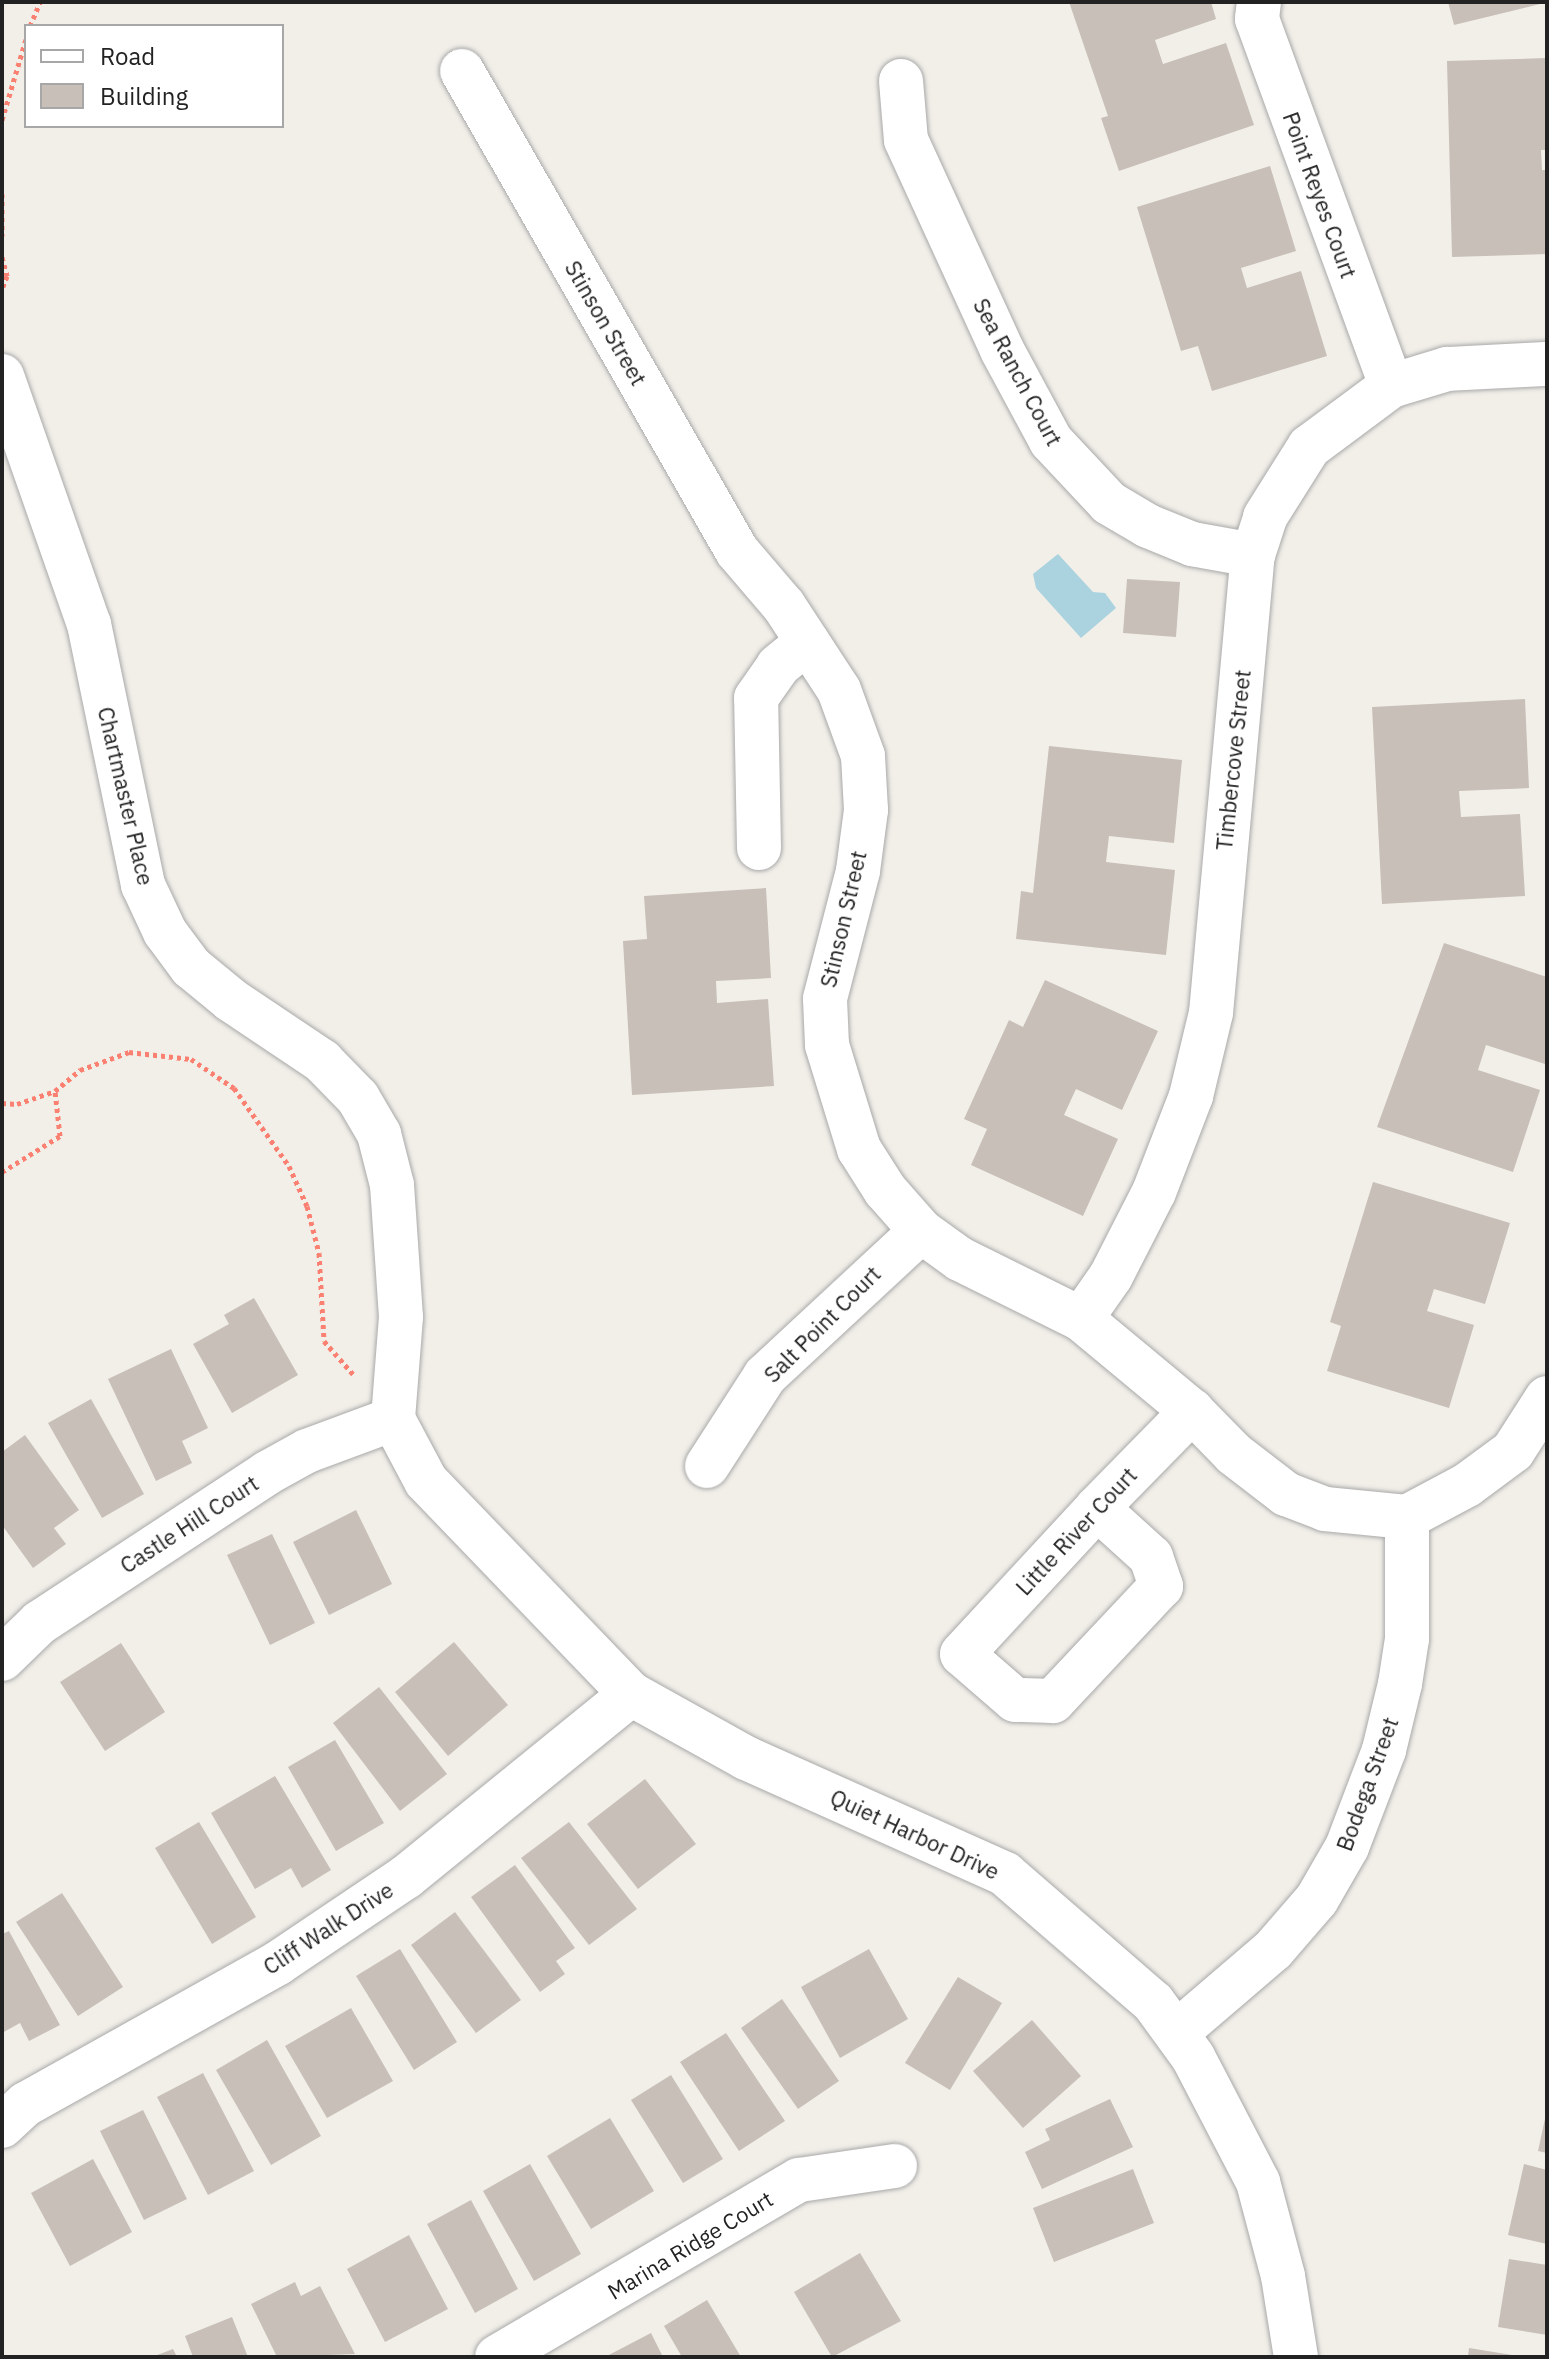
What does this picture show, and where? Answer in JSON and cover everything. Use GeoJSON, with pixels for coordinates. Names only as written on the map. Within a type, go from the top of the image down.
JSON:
{"type":"FeatureCollection","features":[{"type":"Feature","properties":{"kind":"street","name":"Point Reyes Court"},"geometry":{"type":"LineString","coordinates":[[1259,2],[1257,19],[1391,386]]}},
{"type":"Feature","properties":{"kind":"street","name":"Stinson Street"},"geometry":{"type":"LineString","coordinates":[[462,71],[737,551],[808,642],[839,690],[863,756],[866,810],[858,871],[825,999],[827,1045],[859,1149],[885,1190],[921,1231],[960,1259],[1081,1319],[1192,1411],[1234,1454],[1286,1494],[1325,1509],[1407,1517]]}},
{"type":"Feature","properties":{"kind":"street","name":"Sea Ranch Court"},"geometry":{"type":"LineString","coordinates":[[901,81],[906,140],[1002,350],[1051,441],[1109,503],[1148,526],[1192,544],[1253,555]]}},
{"type":"Feature","properties":{"kind":"street","name":"Timbercove Street"},"geometry":{"type":"LineString","coordinates":[[1081,1319],[1111,1276],[1154,1192],[1191,1096],[1211,1013],[1253,555],[1265,517],[1309,447],[1391,386],[1447,369],[1547,364]]}},
{"type":"Feature","properties":{"kind":"street","name":"Chartmaster Place"},"geometry":{"type":"LineString","coordinates":[[2,376],[89,624],[139,870],[165,932],[191,967],[221,992],[322,1061],[358,1098],[379,1134],[392,1185],[401,1317],[393,1419]]}},
{"type":"Feature","properties":{"kind":"street"},"geometry":{"type":"LineString","coordinates":[[759,848],[756,698],[778,666],[808,642]]}},
{"type":"Feature","properties":{"kind":"street","name":"Salt Point Court"},"geometry":{"type":"LineString","coordinates":[[707,1466],[765,1376],[921,1231]]}},
{"type":"Feature","properties":{"kind":"street"},"geometry":{"type":"LineString","coordinates":[[1407,1517],[1467,1485],[1513,1451],[1547,1398]]}},
{"type":"Feature","properties":{"kind":"street","name":"Little River Court"},"geometry":{"type":"LineString","coordinates":[[1097,1508],[1151,1557],[1161,1586],[1053,1701],[1015,1700],[962,1654],[1097,1508],[1192,1411]]}},
{"type":"Feature","properties":{"kind":"street","name":"Castle Hill Court"},"geometry":{"type":"LineString","coordinates":[[2,1659],[39,1623],[267,1473],[307,1451],[393,1419]]}},
{"type":"Feature","properties":{"kind":"street","name":"Quiet Harbor Drive"},"geometry":{"type":"LineString","coordinates":[[393,1419],[426,1481],[631,1694],[746,1758],[1005,1874],[1153,2002],[1176,2033],[1258,2182],[1283,2276],[1296,2357]]}},
{"type":"Feature","properties":{"kind":"street","name":"Bodega Street"},"geometry":{"type":"LineString","coordinates":[[1176,2033],[1273,1950],[1317,1899],[1347,1847],[1384,1750],[1400,1684],[1409,1596],[1407,1517]]}},
{"type":"Feature","properties":{"kind":"street","name":"Cliff Walk Drive"},"geometry":{"type":"LineString","coordinates":[[2,2126],[26,2104],[278,1963],[393,1885],[631,1694]]}},
{"type":"Feature","properties":{"kind":"street","name":"Marina Ridge Court"},"geometry":{"type":"LineString","coordinates":[[497,2357],[799,2180],[895,2166]]}},
{"type":"Feature","properties":{"kind":"path"},"geometry":{"type":"LineString","coordinates":[[31,24],[40,2]]}},
{"type":"Feature","properties":{"kind":"path"},"geometry":{"type":"LineString","coordinates":[[2,120],[24,46]]}},
{"type":"Feature","properties":{"kind":"path"},"geometry":{"type":"LineString","coordinates":[[2,194],[2,236]]}},
{"type":"Feature","properties":{"kind":"path"},"geometry":{"type":"LineString","coordinates":[[2,257],[7,276],[2,289]]}},
{"type":"Feature","properties":{"kind":"path"},"geometry":{"type":"LineString","coordinates":[[2,1103],[17,1104],[55,1091],[80,1070],[129,1052],[191,1059],[234,1088],[289,1166],[307,1206],[319,1253],[324,1341],[393,1419]]}},
{"type":"Feature","properties":{"kind":"path"},"geometry":{"type":"LineString","coordinates":[[2,1172],[60,1136],[55,1091]]}},
{"type":"Feature","properties":{"kind":"water"},"geometry":{"type":"Polygon","coordinates":[[[1058,554],[1093,592],[1105,593],[1116,608],[1081,638],[1036,588],[1033,574],[1058,554]]]}},
{"type":"Feature","properties":{"kind":"building"},"geometry":{"type":"Polygon","coordinates":[[[1069,2],[1211,2],[1216,19],[1155,40],[1163,64],[1226,43],[1254,125],[1119,171],[1101,118],[1108,116],[1069,2]]]}},
{"type":"Feature","properties":{"kind":"building"},"geometry":{"type":"Polygon","coordinates":[[[1448,2],[1544,2],[1544,3],[1454,25],[1448,2]]]}},
{"type":"Feature","properties":{"kind":"building"},"geometry":{"type":"Polygon","coordinates":[[[1547,58],[1547,150],[1541,150],[1542,170],[1547,170],[1547,254],[1452,257],[1447,61],[1547,58]]]}},
{"type":"Feature","properties":{"kind":"building"},"geometry":{"type":"Polygon","coordinates":[[[1270,166],[1296,251],[1241,268],[1247,288],[1301,271],[1327,356],[1212,391],[1198,346],[1181,351],[1137,207],[1270,166]]]}},
{"type":"Feature","properties":{"kind":"building"},"geometry":{"type":"Polygon","coordinates":[[[1127,579],[1180,582],[1176,637],[1123,633],[1127,579]]]}},
{"type":"Feature","properties":{"kind":"building"},"geometry":{"type":"Polygon","coordinates":[[[1525,699],[1529,788],[1459,791],[1461,817],[1520,814],[1525,896],[1382,904],[1372,707],[1525,699]]]}},
{"type":"Feature","properties":{"kind":"building"},"geometry":{"type":"Polygon","coordinates":[[[1049,746],[1182,760],[1174,843],[1109,836],[1106,862],[1175,870],[1166,955],[1016,939],[1021,891],[1033,893],[1049,746]]]}},
{"type":"Feature","properties":{"kind":"building"},"geometry":{"type":"Polygon","coordinates":[[[766,888],[771,978],[716,981],[717,1003],[768,999],[774,1086],[632,1095],[623,941],[647,939],[644,896],[766,888]]]}},
{"type":"Feature","properties":{"kind":"building"},"geometry":{"type":"Polygon","coordinates":[[[1444,943],[1547,977],[1545,1064],[1486,1045],[1478,1070],[1540,1090],[1513,1172],[1377,1127],[1444,943]]]}},
{"type":"Feature","properties":{"kind":"building"},"geometry":{"type":"Polygon","coordinates":[[[1045,980],[1158,1031],[1122,1110],[1076,1089],[1064,1115],[1118,1139],[1083,1216],[971,1165],[987,1129],[964,1119],[1009,1020],[1023,1027],[1045,980]]]}},
{"type":"Feature","properties":{"kind":"building"},"geometry":{"type":"Polygon","coordinates":[[[1373,1182],[1510,1223],[1485,1304],[1434,1289],[1427,1311],[1474,1325],[1449,1408],[1327,1371],[1341,1326],[1330,1322],[1373,1182]]]}},
{"type":"Feature","properties":{"kind":"building"},"geometry":{"type":"Polygon","coordinates":[[[254,1298],[298,1375],[232,1413],[193,1344],[229,1324],[224,1315],[254,1298]]]}},
{"type":"Feature","properties":{"kind":"building"},"geometry":{"type":"Polygon","coordinates":[[[171,1349],[208,1428],[182,1441],[192,1463],[156,1481],[108,1379],[171,1349]]]}},
{"type":"Feature","properties":{"kind":"building"},"geometry":{"type":"Polygon","coordinates":[[[91,1399],[144,1494],[102,1518],[48,1423],[91,1399]]]}},
{"type":"Feature","properties":{"kind":"building"},"geometry":{"type":"Polygon","coordinates":[[[25,1435],[79,1510],[54,1528],[66,1544],[33,1568],[2,1525],[2,1452],[25,1435]]]}},
{"type":"Feature","properties":{"kind":"building"},"geometry":{"type":"Polygon","coordinates":[[[356,1510],[392,1584],[329,1615],[293,1542],[356,1510]]]}},
{"type":"Feature","properties":{"kind":"building"},"geometry":{"type":"Polygon","coordinates":[[[272,1534],[315,1623],[270,1645],[227,1555],[272,1534]]]}},
{"type":"Feature","properties":{"kind":"building"},"geometry":{"type":"Polygon","coordinates":[[[454,1642],[508,1705],[448,1756],[395,1692],[454,1642]]]}},
{"type":"Feature","properties":{"kind":"building"},"geometry":{"type":"Polygon","coordinates":[[[121,1643],[165,1712],[105,1751],[60,1682],[121,1643]]]}},
{"type":"Feature","properties":{"kind":"building"},"geometry":{"type":"Polygon","coordinates":[[[379,1687],[447,1774],[400,1811],[333,1723],[379,1687]]]}},
{"type":"Feature","properties":{"kind":"building"},"geometry":{"type":"Polygon","coordinates":[[[335,1740],[384,1823],[336,1851],[288,1767],[335,1740]]]}},
{"type":"Feature","properties":{"kind":"building"},"geometry":{"type":"Polygon","coordinates":[[[275,1776],[331,1870],[302,1888],[291,1868],[255,1889],[211,1813],[275,1776]]]}},
{"type":"Feature","properties":{"kind":"building"},"geometry":{"type":"Polygon","coordinates":[[[645,1779],[696,1844],[638,1889],[587,1824],[645,1779]]]}},
{"type":"Feature","properties":{"kind":"building"},"geometry":{"type":"Polygon","coordinates":[[[199,1822],[256,1917],[212,1944],[155,1848],[199,1822]]]}},
{"type":"Feature","properties":{"kind":"building"},"geometry":{"type":"Polygon","coordinates":[[[569,1822],[637,1909],[589,1945],[521,1858],[569,1822]]]}},
{"type":"Feature","properties":{"kind":"building"},"geometry":{"type":"Polygon","coordinates":[[[515,1865],[575,1948],[556,1961],[565,1974],[540,1992],[471,1897],[515,1865]]]}},
{"type":"Feature","properties":{"kind":"building"},"geometry":{"type":"Polygon","coordinates":[[[62,1893],[123,1987],[78,2016],[16,1922],[62,1893]]]}},
{"type":"Feature","properties":{"kind":"building"},"geometry":{"type":"Polygon","coordinates":[[[455,1912],[521,2000],[476,2033],[411,1945],[455,1912]]]}},
{"type":"Feature","properties":{"kind":"building"},"geometry":{"type":"Polygon","coordinates":[[[9,1931],[60,2025],[29,2041],[20,2023],[2,2033],[2,1934],[9,1931]]]}},
{"type":"Feature","properties":{"kind":"building"},"geometry":{"type":"Polygon","coordinates":[[[400,1949],[457,2042],[414,2070],[356,1976],[400,1949]]]}},
{"type":"Feature","properties":{"kind":"building"},"geometry":{"type":"Polygon","coordinates":[[[869,1949],[908,2019],[840,2058],[801,1987],[869,1949]]]}},
{"type":"Feature","properties":{"kind":"building"},"geometry":{"type":"Polygon","coordinates":[[[958,1977],[1002,2003],[950,2090],[905,2063],[958,1977]]]}},
{"type":"Feature","properties":{"kind":"building"},"geometry":{"type":"Polygon","coordinates":[[[782,1999],[839,2081],[798,2109],[741,2028],[782,1999]]]}},
{"type":"Feature","properties":{"kind":"building"},"geometry":{"type":"Polygon","coordinates":[[[351,2008],[393,2081],[327,2118],[285,2046],[351,2008]]]}},
{"type":"Feature","properties":{"kind":"building"},"geometry":{"type":"Polygon","coordinates":[[[1032,2020],[1081,2076],[1023,2128],[973,2071],[1032,2020]]]}},
{"type":"Feature","properties":{"kind":"building"},"geometry":{"type":"Polygon","coordinates":[[[726,2033],[785,2121],[739,2151],[680,2062],[726,2033]]]}},
{"type":"Feature","properties":{"kind":"building"},"geometry":{"type":"Polygon","coordinates":[[[267,2040],[321,2136],[271,2165],[216,2070],[267,2040]]]}},
{"type":"Feature","properties":{"kind":"building"},"geometry":{"type":"Polygon","coordinates":[[[203,2073],[254,2171],[208,2195],[157,2097],[203,2073]]]}},
{"type":"Feature","properties":{"kind":"building"},"geometry":{"type":"Polygon","coordinates":[[[671,2075],[723,2159],[683,2183],[631,2100],[671,2075]]]}},
{"type":"Feature","properties":{"kind":"building"},"geometry":{"type":"Polygon","coordinates":[[[1110,2099],[1133,2147],[1042,2189],[1025,2152],[1050,2140],[1045,2129],[1110,2099]]]}},
{"type":"Feature","properties":{"kind":"building"},"geometry":{"type":"Polygon","coordinates":[[[143,2110],[187,2199],[144,2220],[100,2131],[143,2110]]]}},
{"type":"Feature","properties":{"kind":"building"},"geometry":{"type":"Polygon","coordinates":[[[1547,2114],[1547,2153],[1538,2151],[1547,2114]]]}},
{"type":"Feature","properties":{"kind":"building"},"geometry":{"type":"Polygon","coordinates":[[[610,2118],[654,2191],[591,2229],[547,2156],[610,2118]]]}},
{"type":"Feature","properties":{"kind":"building"},"geometry":{"type":"Polygon","coordinates":[[[93,2159],[132,2232],[70,2266],[31,2193],[93,2159]]]}},
{"type":"Feature","properties":{"kind":"building"},"geometry":{"type":"Polygon","coordinates":[[[530,2164],[581,2254],[534,2281],[483,2191],[530,2164]]]}},
{"type":"Feature","properties":{"kind":"building"},"geometry":{"type":"Polygon","coordinates":[[[1524,2164],[1547,2170],[1547,2244],[1508,2235],[1524,2164]]]}},
{"type":"Feature","properties":{"kind":"building"},"geometry":{"type":"Polygon","coordinates":[[[1133,2169],[1154,2223],[1054,2262],[1033,2208],[1133,2169]]]}},
{"type":"Feature","properties":{"kind":"building"},"geometry":{"type":"Polygon","coordinates":[[[471,2200],[518,2289],[475,2313],[427,2224],[471,2200]]]}},
{"type":"Feature","properties":{"kind":"building"},"geometry":{"type":"Polygon","coordinates":[[[409,2235],[448,2309],[385,2342],[347,2269],[409,2235]]]}},
{"type":"Feature","properties":{"kind":"building"},"geometry":{"type":"Polygon","coordinates":[[[860,2253],[901,2321],[832,2357],[794,2292],[860,2253]]]}},
{"type":"Feature","properties":{"kind":"building"},"geometry":{"type":"Polygon","coordinates":[[[1509,2259],[1547,2265],[1547,2335],[1498,2327],[1509,2259]]]}},
{"type":"Feature","properties":{"kind":"building"},"geometry":{"type":"Polygon","coordinates":[[[295,2282],[301,2296],[320,2286],[355,2354],[277,2357],[251,2304],[295,2282]]]}},
{"type":"Feature","properties":{"kind":"building"},"geometry":{"type":"Polygon","coordinates":[[[707,2300],[741,2357],[682,2357],[664,2326],[707,2300]]]}},
{"type":"Feature","properties":{"kind":"building"},"geometry":{"type":"Polygon","coordinates":[[[232,2317],[248,2357],[193,2357],[185,2336],[232,2317]]]}},
{"type":"Feature","properties":{"kind":"building"},"geometry":{"type":"Polygon","coordinates":[[[651,2333],[663,2357],[605,2357],[651,2333]]]}},
{"type":"Feature","properties":{"kind":"building"},"geometry":{"type":"Polygon","coordinates":[[[1469,2348],[1512,2355],[1512,2357],[1468,2357],[1469,2348]]]}},
{"type":"Feature","properties":{"kind":"building"},"geometry":{"type":"Polygon","coordinates":[[[173,2349],[177,2357],[152,2357],[173,2349]]]}}]}
